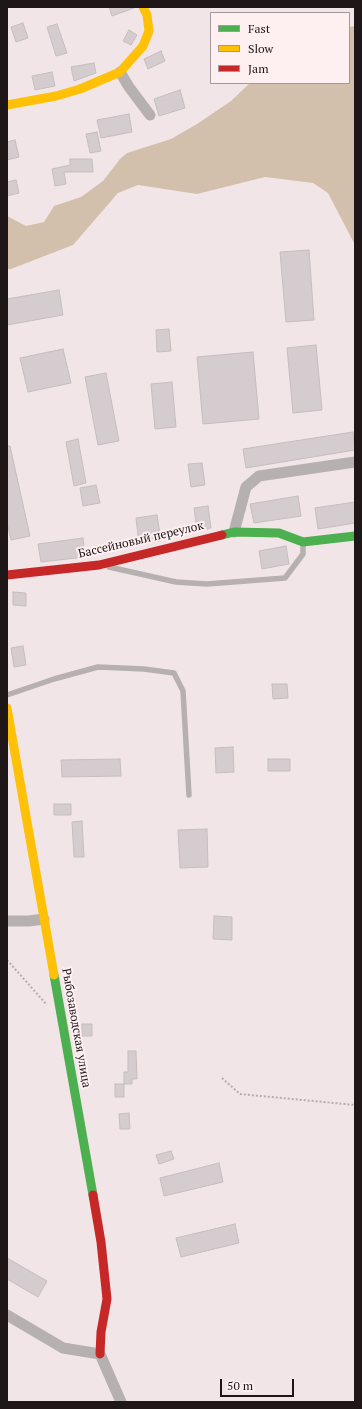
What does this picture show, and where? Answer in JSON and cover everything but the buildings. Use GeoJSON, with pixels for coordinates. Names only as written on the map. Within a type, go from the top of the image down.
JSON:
{"type":"FeatureCollection","features":[{"type":"Feature","properties":{"kind":"street"},"geometry":{"type":"LineString","coordinates":[[7,105],[56,96],[80,89],[106,80],[120,72],[143,46],[150,31],[147,15],[143,7]]}},
{"type":"Feature","properties":{"kind":"street"},"geometry":{"type":"LineString","coordinates":[[120,72],[129,87],[150,115]]}},
{"type":"Feature","properties":{"kind":"street"},"geometry":{"type":"LineString","coordinates":[[234,532],[246,487],[259,476],[355,462]]}},
{"type":"Feature","properties":{"kind":"street","name":"Бассейновый переулок"},"geometry":{"type":"LineString","coordinates":[[7,576],[99,565],[234,532],[280,533],[302,542],[355,536]]}},
{"type":"Feature","properties":{"kind":"street","name":"Рыбозаводская улица"},"geometry":{"type":"LineString","coordinates":[[7,708],[101,1242],[107,1299],[100,1354]]}},
{"type":"Feature","properties":{"kind":"street"},"geometry":{"type":"LineString","coordinates":[[7,921],[29,921],[44,918]]}},
{"type":"Feature","properties":{"kind":"street"},"geometry":{"type":"LineString","coordinates":[[7,1315],[63,1348],[100,1354],[121,1402]]}},
{"type":"Feature","properties":{"kind":"lane"},"geometry":{"type":"LineString","coordinates":[[99,565],[176,582],[207,584],[285,578],[303,554],[302,542]]}},
{"type":"Feature","properties":{"kind":"lane"},"geometry":{"type":"LineString","coordinates":[[7,695],[54,679],[98,667],[144,669],[174,673],[183,691],[189,795]]}},
{"type":"Feature","properties":{"kind":"path"},"geometry":{"type":"LineString","coordinates":[[7,960],[40,999],[48,1006],[61,1012]]}},
{"type":"Feature","properties":{"kind":"path"},"geometry":{"type":"LineString","coordinates":[[222,1078],[240,1094],[355,1105]]}},
{"type":"Feature","properties":{"kind":"shaded area"},"geometry":{"type":"Polygon","coordinates":[[[355,26],[355,245],[328,193],[313,183],[265,177],[197,194],[138,185],[118,193],[73,245],[11,269],[7,269],[7,216],[26,226],[44,222],[54,206],[81,197],[103,181],[120,159],[127,153],[171,139],[197,124],[231,101],[249,84],[350,84],[350,27],[355,26]]]}},
{"type":"Feature","properties":{"kind":"traffic: fast"},"geometry":{"type":"LineString","coordinates":[[222,535],[234,532],[279,533],[303,542],[355,536]]}},
{"type":"Feature","properties":{"kind":"traffic: fast"},"geometry":{"type":"LineString","coordinates":[[54,975],[93,1195]]}},
{"type":"Feature","properties":{"kind":"traffic: slow"},"geometry":{"type":"LineString","coordinates":[[7,105],[56,96],[80,89],[120,72],[143,46],[149,31],[147,15],[143,7]]}},
{"type":"Feature","properties":{"kind":"traffic: slow"},"geometry":{"type":"LineString","coordinates":[[7,708],[54,975]]}},
{"type":"Feature","properties":{"kind":"traffic: jam"},"geometry":{"type":"LineString","coordinates":[[7,575],[99,565],[222,535]]}},
{"type":"Feature","properties":{"kind":"traffic: jam"},"geometry":{"type":"LineString","coordinates":[[93,1195],[101,1242],[107,1299],[101,1332],[100,1354]]}}]}
